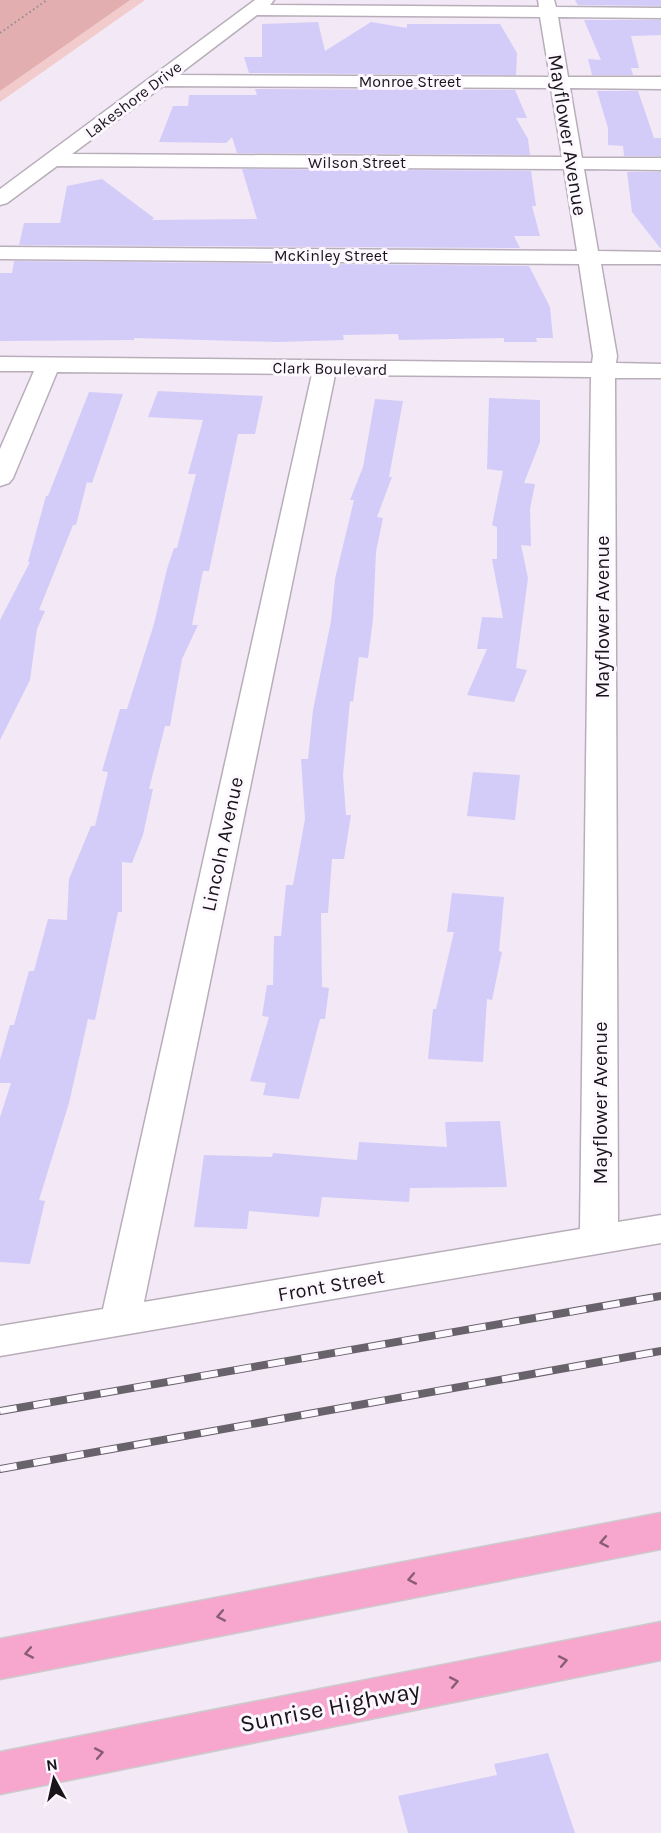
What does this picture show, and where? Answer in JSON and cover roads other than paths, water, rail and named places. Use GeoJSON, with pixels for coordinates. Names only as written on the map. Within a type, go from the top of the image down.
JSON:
{"type":"FeatureCollection","features":[{"type":"Feature","properties":{"kind":"highway"},"geometry":{"type":"LineString","coordinates":[[0,1659],[661,1531]]}},
{"type":"Feature","properties":{"kind":"highway","name":"Sunrise Highway"},"geometry":{"type":"LineString","coordinates":[[0,1773],[661,1641]]}},
{"type":"Feature","properties":{"kind":"street"},"geometry":{"type":"LineString","coordinates":[[259,5],[547,6],[661,13]]}},
{"type":"Feature","properties":{"kind":"street","name":"Lakeshore Drive"},"geometry":{"type":"LineString","coordinates":[[0,199],[259,5]]}},
{"type":"Feature","properties":{"kind":"street","name":"Mayflower Avenue"},"geometry":{"type":"LineString","coordinates":[[547,6],[605,356],[603,370],[599,1240]]}},
{"type":"Feature","properties":{"kind":"street","name":"Monroe Street"},"geometry":{"type":"LineString","coordinates":[[159,80],[661,83]]}},
{"type":"Feature","properties":{"kind":"street","name":"Wilson Street"},"geometry":{"type":"LineString","coordinates":[[52,160],[661,164]]}},
{"type":"Feature","properties":{"kind":"street","name":"McKinley Street"},"geometry":{"type":"LineString","coordinates":[[0,253],[661,258]]}},
{"type":"Feature","properties":{"kind":"street","name":"Clark Boulevard"},"geometry":{"type":"LineString","coordinates":[[0,364],[661,371]]}},
{"type":"Feature","properties":{"kind":"street"},"geometry":{"type":"LineString","coordinates":[[0,478],[48,365]]}},
{"type":"Feature","properties":{"kind":"street","name":"Lincoln Avenue"},"geometry":{"type":"LineString","coordinates":[[120,1320],[325,368]]}},
{"type":"Feature","properties":{"kind":"street","name":"Front Street"},"geometry":{"type":"LineString","coordinates":[[0,1341],[661,1229]]}},
{"type":"Feature","properties":{"kind":"railway"},"geometry":{"type":"LineString","coordinates":[[0,1411],[661,1296]]}},
{"type":"Feature","properties":{"kind":"railway"},"geometry":{"type":"LineString","coordinates":[[0,1469],[661,1351]]}}]}
